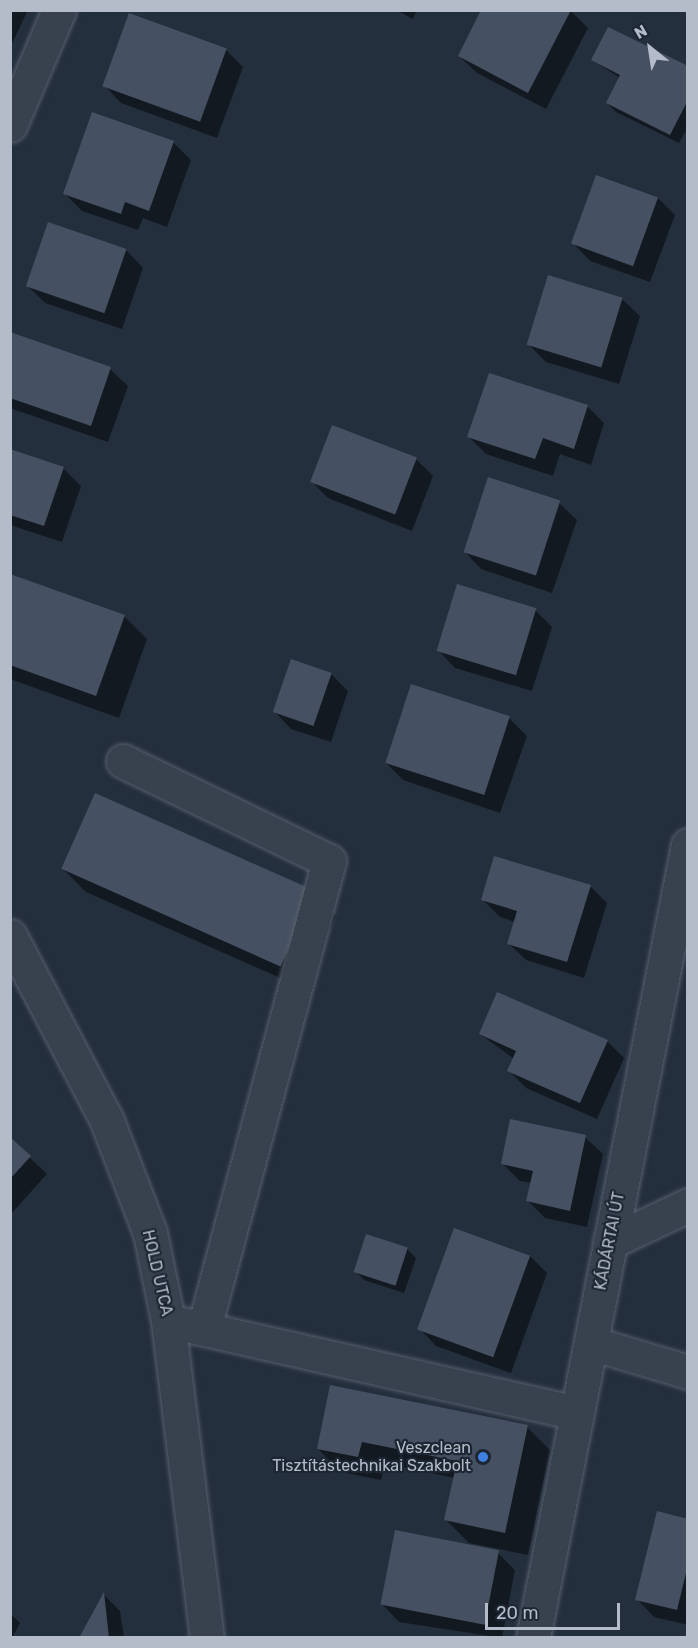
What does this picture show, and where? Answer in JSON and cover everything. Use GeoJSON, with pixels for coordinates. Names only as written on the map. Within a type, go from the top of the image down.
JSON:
{"type":"FeatureCollection","features":[{"type":"Feature","properties":{"kind":"street"},"geometry":{"type":"LineString","coordinates":[[10,125],[59,10]]}},
{"type":"Feature","properties":{"kind":"street"},"geometry":{"type":"LineString","coordinates":[[123,761],[329,861],[204,1329]]}},
{"type":"Feature","properties":{"kind":"street","name":"KÁDÁRTAI ÚT"},"geometry":{"type":"LineString","coordinates":[[533,1638],[687,845]]}},
{"type":"Feature","properties":{"kind":"street","name":"HOLD UTCA"},"geometry":{"type":"LineString","coordinates":[[10,936],[107,1121],[150,1233],[168,1321],[207,1638]]}},
{"type":"Feature","properties":{"kind":"street"},"geometry":{"type":"LineString","coordinates":[[610,1242],[687,1205]]}},
{"type":"Feature","properties":{"kind":"street"},"geometry":{"type":"LineString","coordinates":[[168,1321],[577,1413]]}},
{"type":"Feature","properties":{"kind":"street"},"geometry":{"type":"LineString","coordinates":[[591,1343],[687,1372]]}},
{"type":"Feature","properties":{"kind":"building"},"geometry":{"type":"Polygon","coordinates":[[[481,10],[571,10],[528,93],[458,56],[481,10]]]}},
{"type":"Feature","properties":{"kind":"building"},"geometry":{"type":"Polygon","coordinates":[[[129,13],[227,49],[200,122],[102,86],[129,13]]]}},
{"type":"Feature","properties":{"kind":"building"},"geometry":{"type":"Polygon","coordinates":[[[608,27],[688,66],[688,100],[670,135],[606,103],[620,75],[591,60],[608,27]]]}},
{"type":"Feature","properties":{"kind":"building"},"geometry":{"type":"Polygon","coordinates":[[[92,112],[174,141],[149,211],[125,202],[121,214],[63,194],[92,112]]]}},
{"type":"Feature","properties":{"kind":"building"},"geometry":{"type":"Polygon","coordinates":[[[596,175],[658,198],[633,266],[571,244],[596,175]]]}},
{"type":"Feature","properties":{"kind":"building"},"geometry":{"type":"Polygon","coordinates":[[[48,222],[126,249],[104,313],[26,286],[48,222]]]}},
{"type":"Feature","properties":{"kind":"building"},"geometry":{"type":"Polygon","coordinates":[[[548,275],[623,298],[601,368],[527,345],[548,275]]]}},
{"type":"Feature","properties":{"kind":"building"},"geometry":{"type":"Polygon","coordinates":[[[10,332],[111,367],[91,426],[10,398],[10,332]]]}},
{"type":"Feature","properties":{"kind":"building"},"geometry":{"type":"Polygon","coordinates":[[[489,373],[588,405],[574,449],[543,438],[535,459],[467,437],[489,373]]]}},
{"type":"Feature","properties":{"kind":"building"},"geometry":{"type":"Polygon","coordinates":[[[332,425],[417,458],[395,515],[310,482],[332,425]]]}},
{"type":"Feature","properties":{"kind":"building"},"geometry":{"type":"Polygon","coordinates":[[[10,449],[64,467],[44,526],[10,515],[10,449]]]}},
{"type":"Feature","properties":{"kind":"building"},"geometry":{"type":"Polygon","coordinates":[[[488,477],[560,500],[536,576],[464,552],[488,477]]]}},
{"type":"Feature","properties":{"kind":"building"},"geometry":{"type":"Polygon","coordinates":[[[10,574],[125,615],[96,696],[10,665],[10,574]]]}},
{"type":"Feature","properties":{"kind":"building"},"geometry":{"type":"Polygon","coordinates":[[[457,584],[536,608],[516,675],[437,651],[457,584]]]}},
{"type":"Feature","properties":{"kind":"building"},"geometry":{"type":"Polygon","coordinates":[[[291,659],[332,673],[313,726],[273,712],[291,659]]]}},
{"type":"Feature","properties":{"kind":"building"},"geometry":{"type":"Polygon","coordinates":[[[411,684],[510,716],[484,795],[385,763],[411,684]]]}},
{"type":"Feature","properties":{"kind":"building"},"geometry":{"type":"Polygon","coordinates":[[[95,793],[314,891],[280,966],[61,869],[95,793]]]}},
{"type":"Feature","properties":{"kind":"building"},"geometry":{"type":"Polygon","coordinates":[[[494,856],[591,885],[567,962],[507,944],[517,911],[481,900],[494,856]]]}},
{"type":"Feature","properties":{"kind":"building"},"geometry":{"type":"Polygon","coordinates":[[[497,992],[608,1040],[580,1103],[507,1071],[516,1051],[479,1034],[497,992]]]}},
{"type":"Feature","properties":{"kind":"building"},"geometry":{"type":"Polygon","coordinates":[[[510,1119],[586,1135],[570,1211],[526,1201],[533,1171],[501,1164],[510,1119]]]}},
{"type":"Feature","properties":{"kind":"building"},"geometry":{"type":"Polygon","coordinates":[[[10,1137],[31,1156],[10,1179],[10,1137]]]}},
{"type":"Feature","properties":{"kind":"building"},"geometry":{"type":"Polygon","coordinates":[[[454,1228],[530,1256],[493,1357],[417,1329],[454,1228]]]}},
{"type":"Feature","properties":{"kind":"building"},"geometry":{"type":"Polygon","coordinates":[[[366,1234],[408,1248],[395,1286],[354,1272],[366,1234]]]}},
{"type":"Feature","properties":{"kind":"building"},"geometry":{"type":"Polygon","coordinates":[[[330,1385],[528,1425],[505,1533],[444,1520],[457,1461],[362,1442],[358,1457],[317,1449],[330,1385]]]}},
{"type":"Feature","properties":{"kind":"building"},"geometry":{"type":"Polygon","coordinates":[[[657,1511],[688,1519],[688,1565],[677,1610],[635,1600],[657,1511]]]}},
{"type":"Feature","properties":{"kind":"building"},"geometry":{"type":"Polygon","coordinates":[[[395,1530],[499,1550],[485,1625],[380,1605],[395,1530]]]}},
{"type":"Feature","properties":{"kind":"building"},"geometry":{"type":"Polygon","coordinates":[[[104,1592],[109,1638],[79,1638],[104,1592]]]}},
{"type":"Feature","properties":{"kind":"place","name":"Veszclean Tisztítástechnikai Szakbolt"},"geometry":{"type":"Point","coordinates":[483,1457]}}]}
